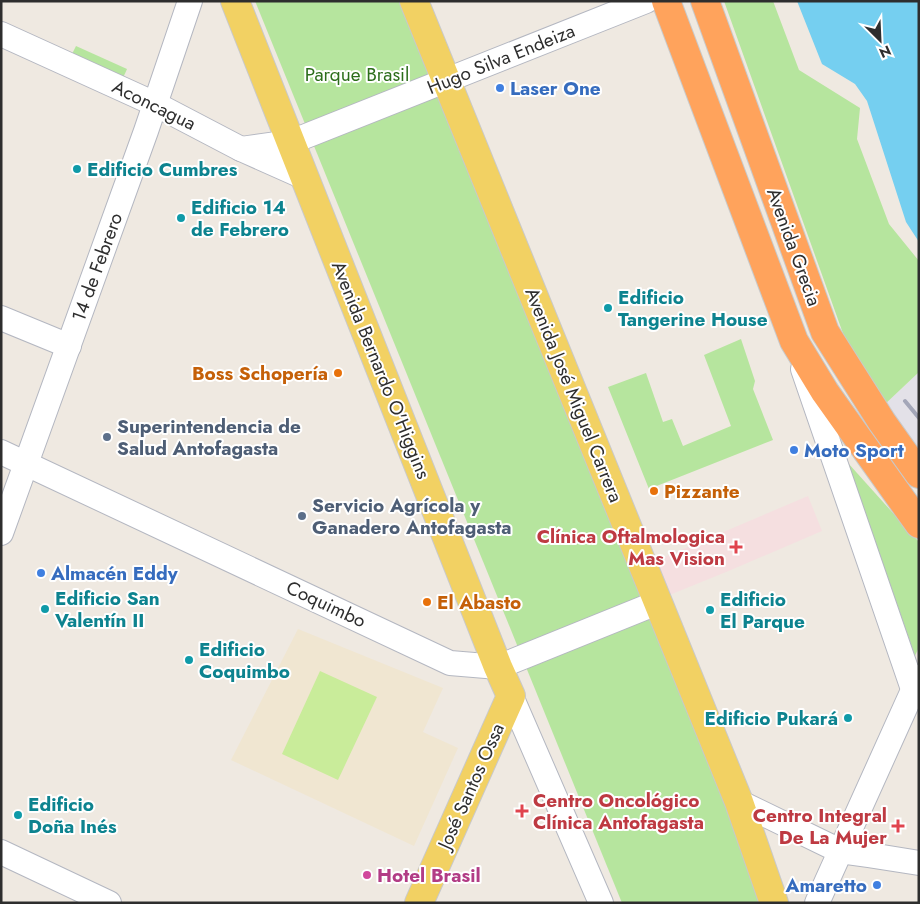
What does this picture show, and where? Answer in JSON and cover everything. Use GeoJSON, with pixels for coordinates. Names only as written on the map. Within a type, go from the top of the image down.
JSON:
{"type":"FeatureCollection","features":[{"type":"Feature","properties":{"kind":"highway","name":"Avenida Grecia"},"geometry":{"type":"LineString","coordinates":[[666,1],[794,341],[825,392],[919,524]]}},
{"type":"Feature","properties":{"kind":"highway","name":"Avenida Grecia"},"geometry":{"type":"LineString","coordinates":[[705,1],[825,332],[882,422],[919,474]]}},
{"type":"Feature","properties":{"kind":"main road","name":"Avenida Bernardo O'Higgins"},"geometry":{"type":"LineString","coordinates":[[235,1],[511,696]]}},
{"type":"Feature","properties":{"kind":"main road","name":"Avenida José Miguel Carrera"},"geometry":{"type":"LineString","coordinates":[[414,1],[739,802],[774,903]]}},
{"type":"Feature","properties":{"kind":"main road","name":"José Santos Ossa"},"geometry":{"type":"LineString","coordinates":[[419,903],[511,696]]}},
{"type":"Feature","properties":{"kind":"street","name":"14 de Febrero"},"geometry":{"type":"LineString","coordinates":[[1,532],[69,346],[190,1]]}},
{"type":"Feature","properties":{"kind":"street","name":"Hugo Silva Endeiza"},"geometry":{"type":"LineString","coordinates":[[241,149],[292,142],[646,1]]}},
{"type":"Feature","properties":{"kind":"street","name":"Aconcagua"},"geometry":{"type":"LineString","coordinates":[[1,34],[155,104],[241,149],[306,178]]}},
{"type":"Feature","properties":{"kind":"street"},"geometry":{"type":"LineString","coordinates":[[1,318],[69,346]]}},
{"type":"Feature","properties":{"kind":"street","name":"Avenida Grecia"},"geometry":{"type":"LineString","coordinates":[[794,341],[916,683]]}},
{"type":"Feature","properties":{"kind":"street","name":"Coquimbo"},"geometry":{"type":"LineString","coordinates":[[1,452],[450,662],[498,667],[659,602]]}},
{"type":"Feature","properties":{"kind":"street"},"geometry":{"type":"LineString","coordinates":[[816,903],[916,683]]}},
{"type":"Feature","properties":{"kind":"street","name":"Avenida Bernardo O'Higgins"},"geometry":{"type":"LineString","coordinates":[[511,696],[601,903]]}},
{"type":"Feature","properties":{"kind":"street"},"geometry":{"type":"LineString","coordinates":[[739,802],[840,852],[869,854],[919,863]]}},
{"type":"Feature","properties":{"kind":"street"},"geometry":{"type":"LineString","coordinates":[[1,852],[109,903]]}},
{"type":"Feature","properties":{"kind":"shaded area"},"geometry":{"type":"Polygon","coordinates":[[[919,372],[919,448],[883,406],[919,372]]]}},
{"type":"Feature","properties":{"kind":"shaded area","name":"Clínica Oftalmologica Mas Vision"},"geometry":{"type":"Polygon","coordinates":[[[808,496],[822,531],[731,570],[667,596],[648,564],[808,496]]]}},
{"type":"Feature","properties":{"kind":"shaded area"},"geometry":{"type":"Polygon","coordinates":[[[298,629],[443,688],[423,732],[458,748],[414,846],[231,760],[298,629]]]}},
{"type":"Feature","properties":{"kind":"green space","name":"Parque Brasil"},"geometry":{"type":"Polygon","coordinates":[[[255,1],[401,1],[765,903],[622,903],[255,1]]]}},
{"type":"Feature","properties":{"kind":"green space"},"geometry":{"type":"Polygon","coordinates":[[[724,1],[773,1],[799,70],[860,108],[857,139],[889,224],[919,261],[919,372],[883,406],[850,353],[724,1]]]}},
{"type":"Feature","properties":{"kind":"green space"},"geometry":{"type":"Polygon","coordinates":[[[76,46],[127,69],[123,78],[72,54],[76,46]]]}},
{"type":"Feature","properties":{"kind":"green space"},"geometry":{"type":"Polygon","coordinates":[[[741,339],[755,381],[753,389],[773,440],[649,489],[608,387],[646,373],[663,422],[672,419],[683,446],[731,426],[704,355],[741,339]]]}},
{"type":"Feature","properties":{"kind":"green space"},"geometry":{"type":"Polygon","coordinates":[[[848,463],[919,542],[919,647],[915,656],[848,463]]]}},
{"type":"Feature","properties":{"kind":"green space"},"geometry":{"type":"Polygon","coordinates":[[[320,671],[377,697],[338,780],[282,754],[320,671]]]}},
{"type":"Feature","properties":{"kind":"water"},"geometry":{"type":"Polygon","coordinates":[[[797,1],[919,1],[919,242],[906,222],[867,101],[855,84],[822,64],[797,1]]]}},
{"type":"Feature","properties":{"kind":"railway"},"geometry":{"type":"LineString","coordinates":[[905,401],[919,418]]}},
{"type":"Feature","properties":{"kind":"place","name":"Laser One"},"geometry":{"type":"Point","coordinates":[500,88]}},
{"type":"Feature","properties":{"kind":"place","name":"Edificio Cumbres"},"geometry":{"type":"Point","coordinates":[77,169]}},
{"type":"Feature","properties":{"kind":"place","name":"Edificio 14 de Febrero"},"geometry":{"type":"Point","coordinates":[181,218]}},
{"type":"Feature","properties":{"kind":"place","name":"Edificio Tangerine House"},"geometry":{"type":"Point","coordinates":[608,308]}},
{"type":"Feature","properties":{"kind":"place","name":"Boss Schopería"},"geometry":{"type":"Point","coordinates":[338,373]}},
{"type":"Feature","properties":{"kind":"place","name":"Superintendencia de Salud Antofagasta"},"geometry":{"type":"Point","coordinates":[107,437]}},
{"type":"Feature","properties":{"kind":"place","name":"Moto Sport"},"geometry":{"type":"Point","coordinates":[794,450]}},
{"type":"Feature","properties":{"kind":"place","name":"Pizzante"},"geometry":{"type":"Point","coordinates":[654,491]}},
{"type":"Feature","properties":{"kind":"place","name":"Servicio Agrícola y Ganadero Antofagasta"},"geometry":{"type":"Point","coordinates":[302,516]}},
{"type":"Feature","properties":{"kind":"place","name":"Clínica Oftalmologica Mas Vision"},"geometry":{"type":"Point","coordinates":[736,547]}},
{"type":"Feature","properties":{"kind":"place","name":"Almacén Eddy"},"geometry":{"type":"Point","coordinates":[41,573]}},
{"type":"Feature","properties":{"kind":"place","name":"El Abasto"},"geometry":{"type":"Point","coordinates":[427,602]}},
{"type":"Feature","properties":{"kind":"place","name":"Edificio San Valentín II"},"geometry":{"type":"Point","coordinates":[45,609]}},
{"type":"Feature","properties":{"kind":"place","name":"Edificio El Parque"},"geometry":{"type":"Point","coordinates":[710,610]}},
{"type":"Feature","properties":{"kind":"place","name":"Edificio Coquimbo"},"geometry":{"type":"Point","coordinates":[189,660]}},
{"type":"Feature","properties":{"kind":"place","name":"Edificio Pukará"},"geometry":{"type":"Point","coordinates":[848,718]}},
{"type":"Feature","properties":{"kind":"place","name":"Centro Oncológico Clínica Antofagasta"},"geometry":{"type":"Point","coordinates":[522,811]}},
{"type":"Feature","properties":{"kind":"place","name":"Edificio Doña Inés"},"geometry":{"type":"Point","coordinates":[18,815]}},
{"type":"Feature","properties":{"kind":"place","name":"Centro Integral De La Mujer"},"geometry":{"type":"Point","coordinates":[898,826]}},
{"type":"Feature","properties":{"kind":"place","name":"Hotel Brasil"},"geometry":{"type":"Point","coordinates":[367,875]}},
{"type":"Feature","properties":{"kind":"place","name":"Amaretto"},"geometry":{"type":"Point","coordinates":[877,885]}}]}
